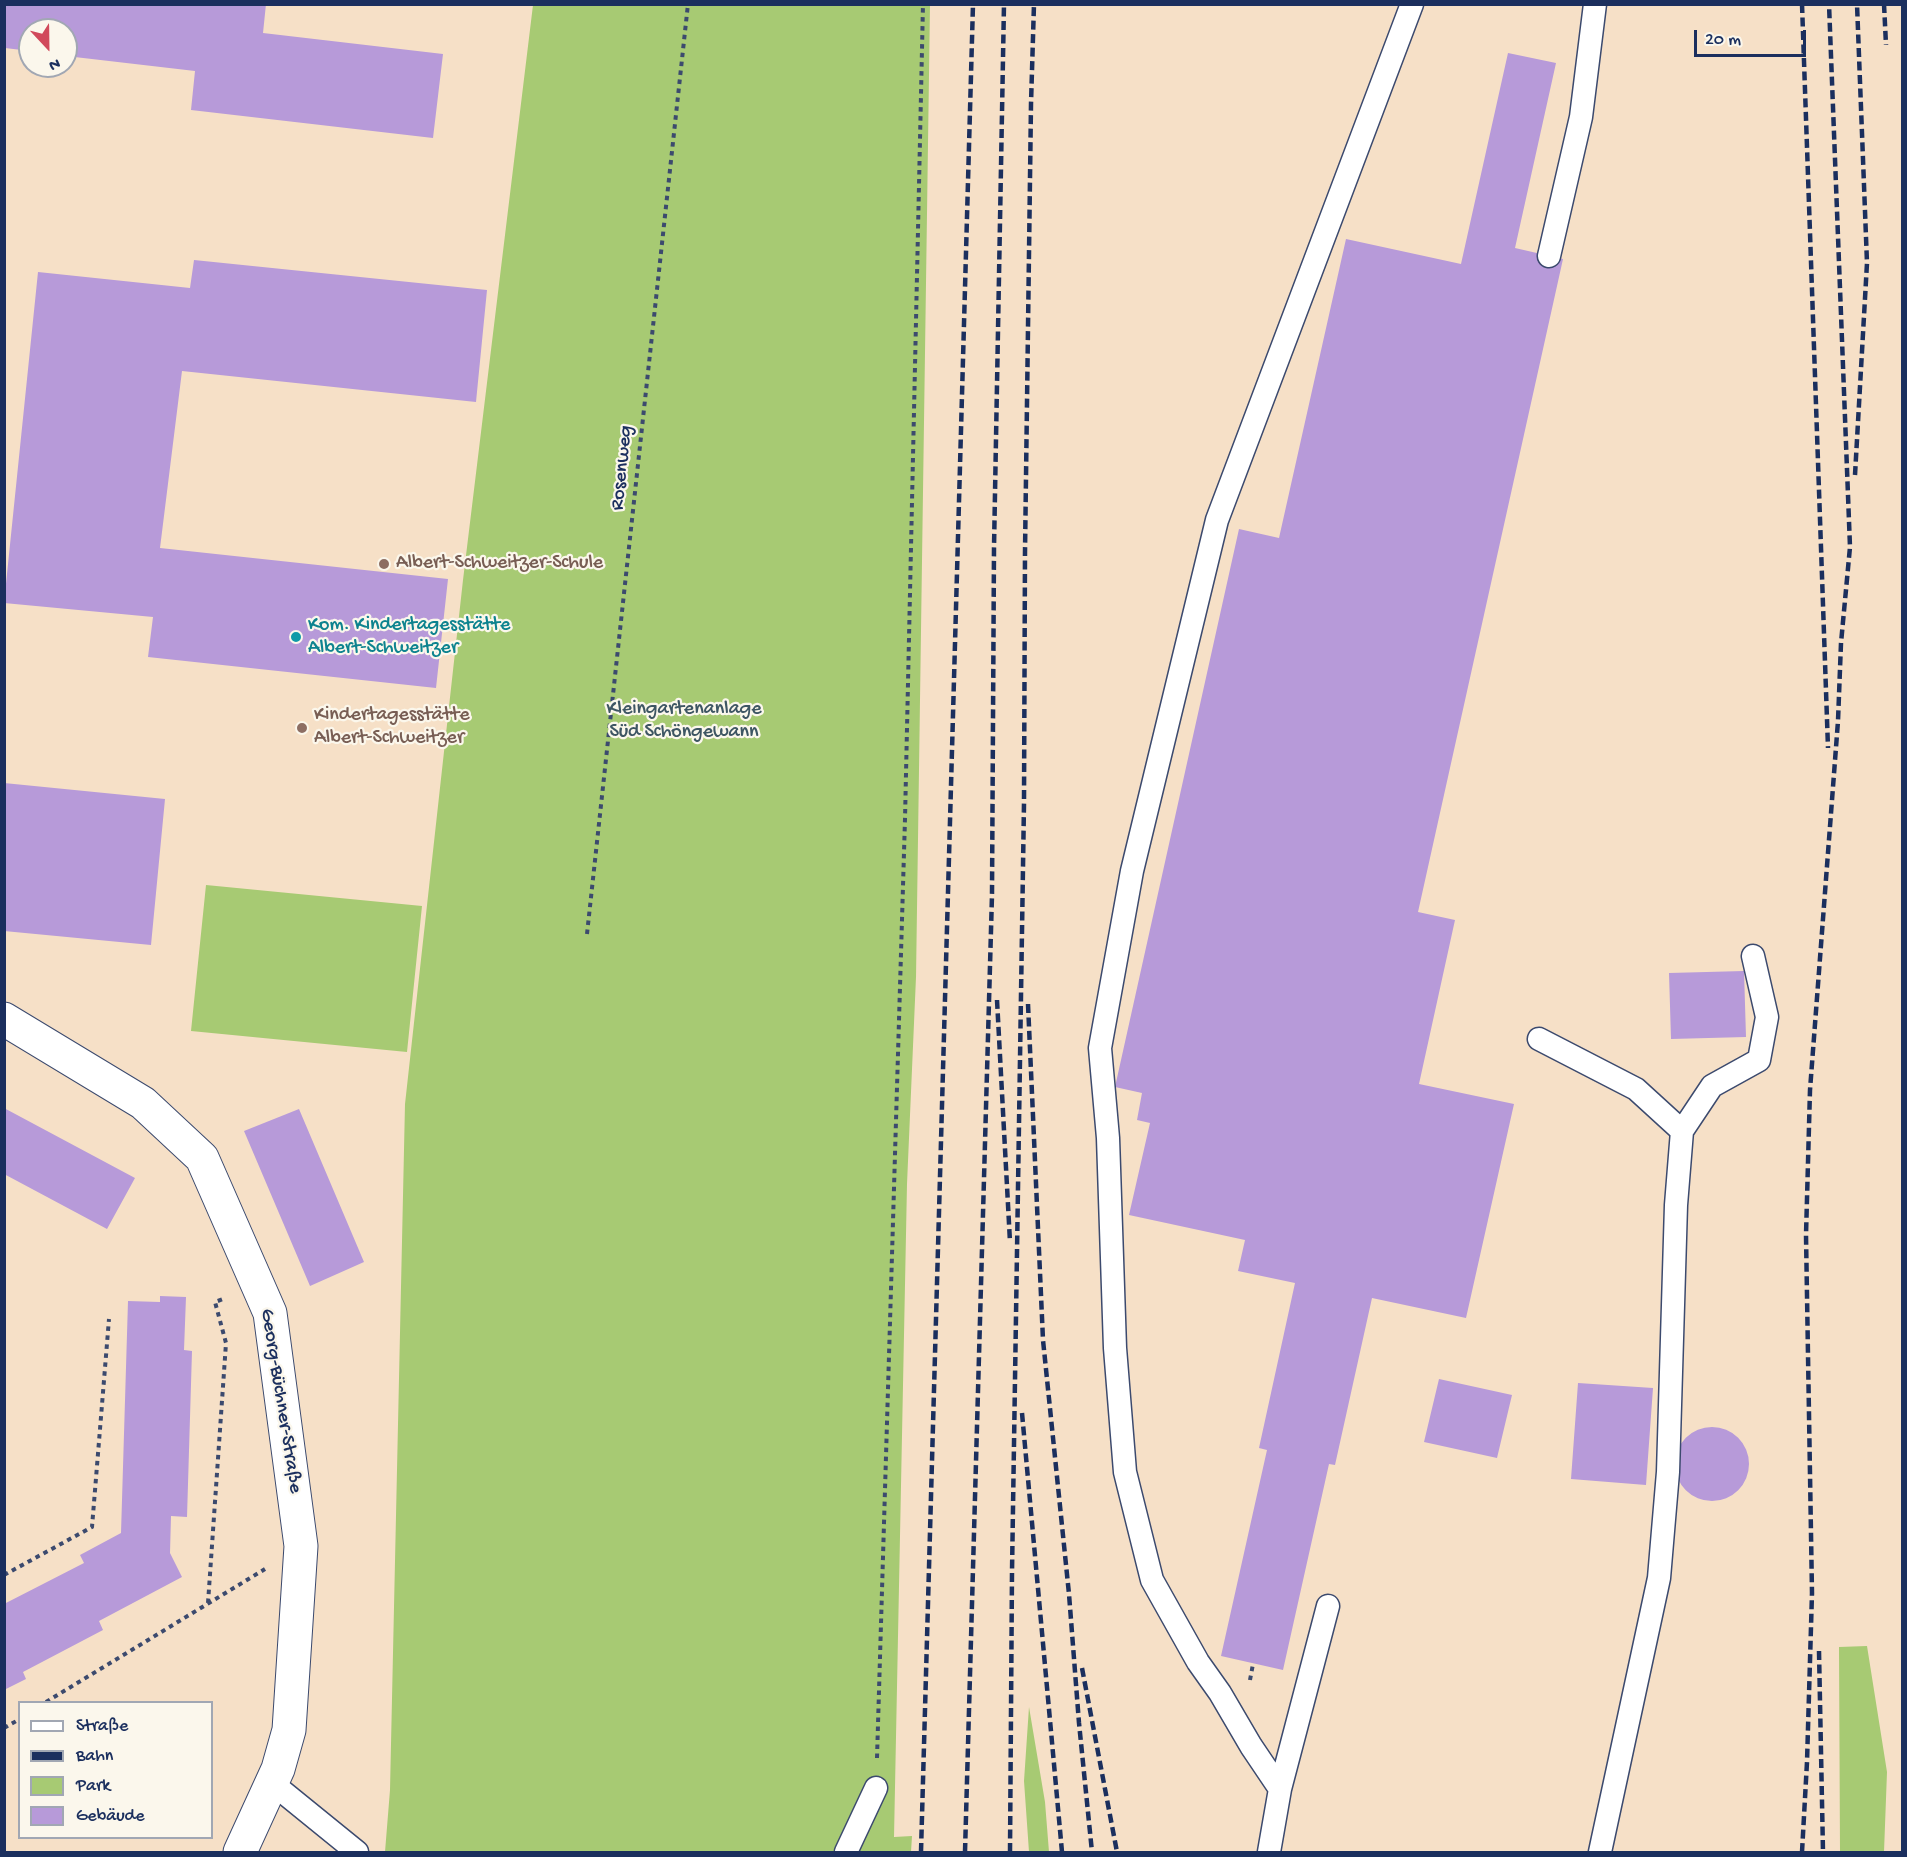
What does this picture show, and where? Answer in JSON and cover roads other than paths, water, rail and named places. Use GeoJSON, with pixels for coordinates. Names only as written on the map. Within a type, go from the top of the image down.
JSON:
{"type":"FeatureCollection","features":[{"type":"Feature","properties":{"kind":"street","name":"Georg-Büchner-Straße"},"geometry":{"type":"LineString","coordinates":[[4,1019],[143,1103],[202,1158],[270,1313],[301,1546],[289,1730],[278,1769],[240,1852]]}},
{"type":"Feature","properties":{"kind":"lane"},"geometry":{"type":"LineString","coordinates":[[1280,1789],[1198,1662],[1152,1580],[1125,1472],[1114,1348],[1108,1138],[1100,1048],[1132,871],[1217,520],[1412,4]]}},
{"type":"Feature","properties":{"kind":"lane"},"geometry":{"type":"LineString","coordinates":[[1549,256],[1581,117],[1595,4]]}},
{"type":"Feature","properties":{"kind":"lane"},"geometry":{"type":"LineString","coordinates":[[1600,1852],[1659,1578],[1668,1472],[1676,1205],[1682,1131],[1712,1086],[1759,1060],[1767,1017],[1753,956]]}},
{"type":"Feature","properties":{"kind":"lane"},"geometry":{"type":"LineString","coordinates":[[1539,1039],[1636,1089],[1682,1131]]}},
{"type":"Feature","properties":{"kind":"lane"},"geometry":{"type":"LineString","coordinates":[[1269,1852],[1280,1789],[1328,1606]]}},
{"type":"Feature","properties":{"kind":"lane"},"geometry":{"type":"LineString","coordinates":[[272,1783],[357,1852]]}},
{"type":"Feature","properties":{"kind":"lane"},"geometry":{"type":"LineString","coordinates":[[846,1852],[876,1788]]}},
{"type":"Feature","properties":{"kind":"railway"},"geometry":{"type":"LineString","coordinates":[[921,1852],[973,4]]}},
{"type":"Feature","properties":{"kind":"railway"},"geometry":{"type":"LineString","coordinates":[[965,1852],[992,895],[994,548],[1004,4]]}},
{"type":"Feature","properties":{"kind":"railway"},"geometry":{"type":"LineString","coordinates":[[1010,1852],[1024,803],[1025,552],[1034,4]]}},
{"type":"Feature","properties":{"kind":"railway"},"geometry":{"type":"LineString","coordinates":[[1802,4],[1828,748]]}},
{"type":"Feature","properties":{"kind":"railway"},"geometry":{"type":"LineString","coordinates":[[1802,1852],[1812,1593],[1806,1235],[1810,1090],[1838,721],[1841,643],[1850,547],[1829,4]]}},
{"type":"Feature","properties":{"kind":"railway"},"geometry":{"type":"LineString","coordinates":[[1855,475],[1867,263],[1857,4]]}},
{"type":"Feature","properties":{"kind":"railway"},"geometry":{"type":"LineString","coordinates":[[1884,4],[1886,45]]}},
{"type":"Feature","properties":{"kind":"railway"},"geometry":{"type":"LineString","coordinates":[[997,1000],[1010,1242]]}},
{"type":"Feature","properties":{"kind":"railway"},"geometry":{"type":"LineString","coordinates":[[1028,1004],[1043,1340],[1092,1852]]}},
{"type":"Feature","properties":{"kind":"railway"},"geometry":{"type":"LineString","coordinates":[[1022,1413],[1062,1852]]}},
{"type":"Feature","properties":{"kind":"railway"},"geometry":{"type":"LineString","coordinates":[[1819,1651],[1823,1852]]}},
{"type":"Feature","properties":{"kind":"railway"},"geometry":{"type":"LineString","coordinates":[[1082,1668],[1117,1852]]}},
{"type":"Feature","properties":{"kind":"place","name":"Albert-Schweitzer-Schule"},"geometry":{"type":"Point","coordinates":[384,564]}},
{"type":"Feature","properties":{"kind":"place","name":"Kom. Kindertagesstätte Albert-Schweitzer"},"geometry":{"type":"Point","coordinates":[296,637]}},
{"type":"Feature","properties":{"kind":"place","name":"Kindertagesstätte Albert-Schweitzer"},"geometry":{"type":"Point","coordinates":[302,728]}},
{"type":"Feature","properties":{"kind":"park label","name":"Kleingartenanlage Süd Schöngewann"},"geometry":{"type":"Point","coordinates":[684,722]}}]}
